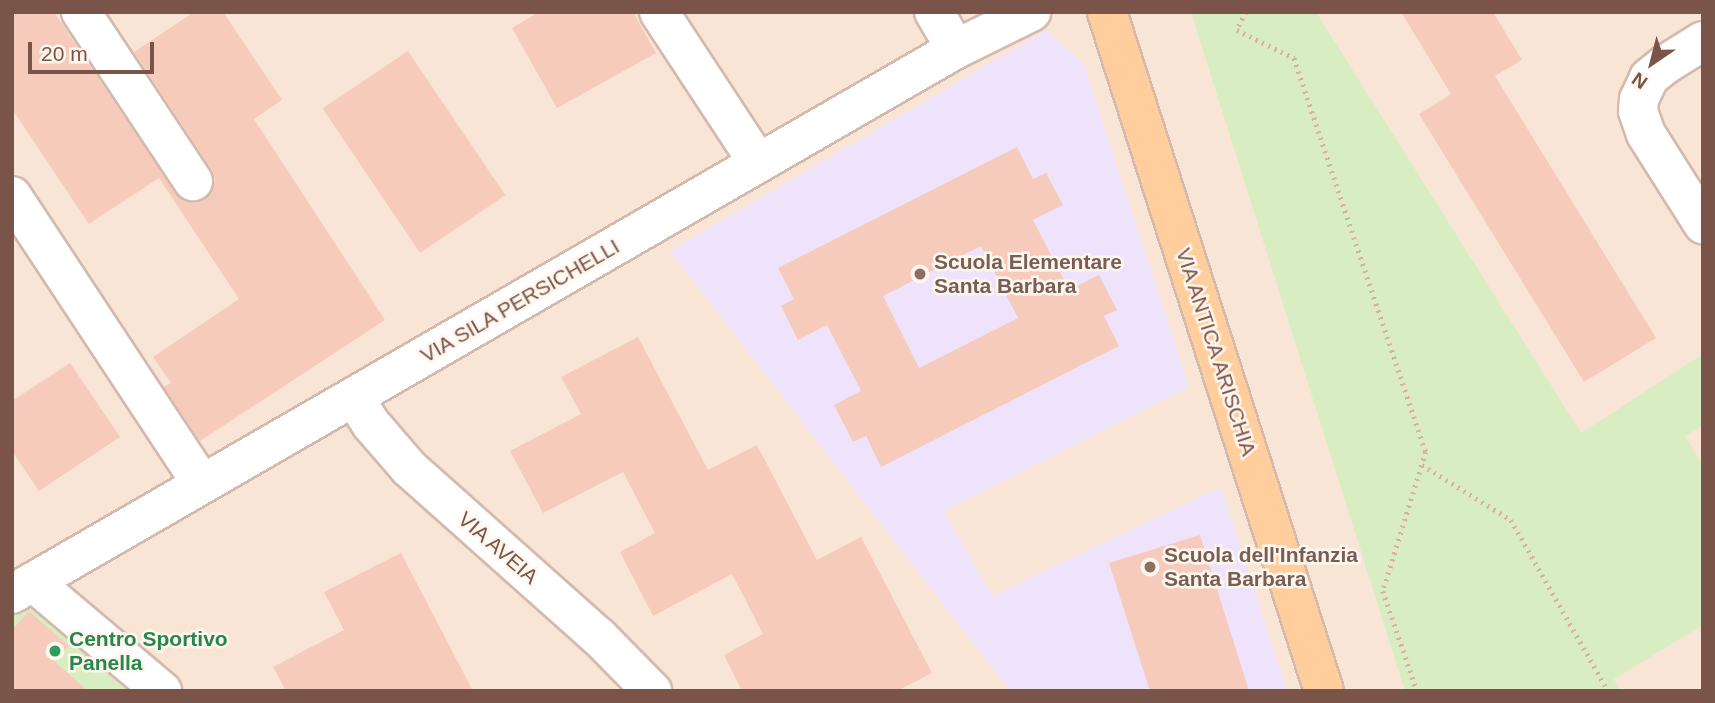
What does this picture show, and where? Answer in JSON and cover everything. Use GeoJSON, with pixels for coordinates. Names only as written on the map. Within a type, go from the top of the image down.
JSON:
{"type":"FeatureCollection","features":[{"type":"Feature","properties":{"kind":"main road","name":"VIA ANTICA ARISCHIA"},"geometry":{"type":"LineString","coordinates":[[1107,12],[1324,691]]}},
{"type":"Feature","properties":{"kind":"street"},"geometry":{"type":"LineString","coordinates":[[81,12],[193,181]]}},
{"type":"Feature","properties":{"kind":"street"},"geometry":{"type":"LineString","coordinates":[[659,12],[758,163]]}},
{"type":"Feature","properties":{"kind":"street"},"geometry":{"type":"LineString","coordinates":[[934,12],[956,49]]}},
{"type":"Feature","properties":{"kind":"street","name":"VIA SILA PERSICHELLI"},"geometry":{"type":"LineString","coordinates":[[23,588],[956,49],[1031,12]]}},
{"type":"Feature","properties":{"kind":"street"},"geometry":{"type":"LineString","coordinates":[[1703,41],[1649,78],[1639,99],[1638,111],[1646,134],[1703,224]]}},
{"type":"Feature","properties":{"kind":"street"},"geometry":{"type":"LineString","coordinates":[[12,197],[202,484]]}},
{"type":"Feature","properties":{"kind":"street","name":"VIA AVEIA"},"geometry":{"type":"LineString","coordinates":[[354,397],[371,424],[409,468],[599,637],[652,691]]}},
{"type":"Feature","properties":{"kind":"street"},"geometry":{"type":"LineString","coordinates":[[23,588],[162,691]]}},
{"type":"Feature","properties":{"kind":"path"},"geometry":{"type":"LineString","coordinates":[[1247,12],[1237,30],[1294,58],[1426,452],[1383,591],[1417,691]]}},
{"type":"Feature","properties":{"kind":"path"},"geometry":{"type":"LineString","coordinates":[[1422,465],[1511,520],[1608,691]]}},
{"type":"Feature","properties":{"kind":"shaded area"},"geometry":{"type":"Polygon","coordinates":[[[12,12],[1703,12],[1703,691],[12,691],[12,12]]]}},
{"type":"Feature","properties":{"kind":"shaded area","name":"Scuola Elementare Santa Barbara"},"geometry":{"type":"Polygon","coordinates":[[[1046,30],[1084,64],[1189,387],[944,511],[992,596],[1221,487],[1287,691],[1010,691],[670,251],[1046,30]]]}},
{"type":"Feature","properties":{"kind":"green space"},"geometry":{"type":"Polygon","coordinates":[[[1191,12],[1316,12],[1581,433],[1703,354],[1703,425],[1685,436],[1703,466],[1703,625],[1614,679],[1620,691],[1405,691],[1191,12]]]}},
{"type":"Feature","properties":{"kind":"green space","name":"Centro Sportivo Panella"},"geometry":{"type":"Polygon","coordinates":[[[36,598],[144,691],[12,691],[12,612],[36,598]]]}},
{"type":"Feature","properties":{"kind":"building"},"geometry":{"type":"Polygon","coordinates":[[[12,12],[54,12],[175,193],[183,200],[194,203],[204,200],[212,191],[215,180],[212,170],[134,52],[194,12],[223,12],[282,100],[254,119],[385,320],[200,441],[164,387],[171,383],[153,357],[239,299],[159,178],[89,224],[12,109],[12,12]]]}},
{"type":"Feature","properties":{"kind":"building"},"geometry":{"type":"Polygon","coordinates":[[[539,12],[633,12],[656,53],[557,108],[512,28],[539,12]]]}},
{"type":"Feature","properties":{"kind":"building"},"geometry":{"type":"Polygon","coordinates":[[[1401,12],[1493,12],[1522,60],[1495,76],[1656,338],[1584,382],[1419,114],[1451,94],[1401,12]]]}},
{"type":"Feature","properties":{"kind":"building"},"geometry":{"type":"Polygon","coordinates":[[[408,51],[505,195],[420,253],[323,109],[408,51]]]}},
{"type":"Feature","properties":{"kind":"building"},"geometry":{"type":"Polygon","coordinates":[[[1017,147],[1033,179],[1046,173],[1063,205],[1033,220],[1069,290],[1099,275],[1117,310],[1104,316],[1119,346],[881,467],[866,436],[853,442],[834,405],[861,391],[827,325],[798,340],[781,306],[794,299],[778,268],[1017,147]],[[981,246],[883,296],[919,368],[1018,318],[981,246]]]}},
{"type":"Feature","properties":{"kind":"building"},"geometry":{"type":"Polygon","coordinates":[[[638,337],[708,470],[757,445],[817,560],[861,537],[932,673],[897,691],[742,691],[724,655],[763,634],[732,574],[653,616],[620,552],[655,533],[623,472],[543,513],[510,451],[581,414],[561,377],[638,337]]]}},
{"type":"Feature","properties":{"kind":"building"},"geometry":{"type":"Polygon","coordinates":[[[70,363],[120,437],[39,491],[12,451],[12,401],[70,363]]]}},
{"type":"Feature","properties":{"kind":"building"},"geometry":{"type":"Polygon","coordinates":[[[1200,535],[1249,691],[1150,691],[1109,563],[1200,535]]]}},
{"type":"Feature","properties":{"kind":"building"},"geometry":{"type":"Polygon","coordinates":[[[401,553],[473,691],[286,691],[273,667],[344,630],[324,592],[401,553]]]}},
{"type":"Feature","properties":{"kind":"building"},"geometry":{"type":"Polygon","coordinates":[[[29,611],[69,646],[55,662],[88,691],[12,691],[12,630],[29,611]]]}},
{"type":"Feature","properties":{"kind":"place","name":"Scuola Elementare Santa Barbara"},"geometry":{"type":"Point","coordinates":[920,274]}},
{"type":"Feature","properties":{"kind":"place","name":"Scuola dell'Infanzia Santa Barbara"},"geometry":{"type":"Point","coordinates":[1150,567]}},
{"type":"Feature","properties":{"kind":"place","name":"Centro Sportivo Panella"},"geometry":{"type":"Point","coordinates":[55,651]}}]}
